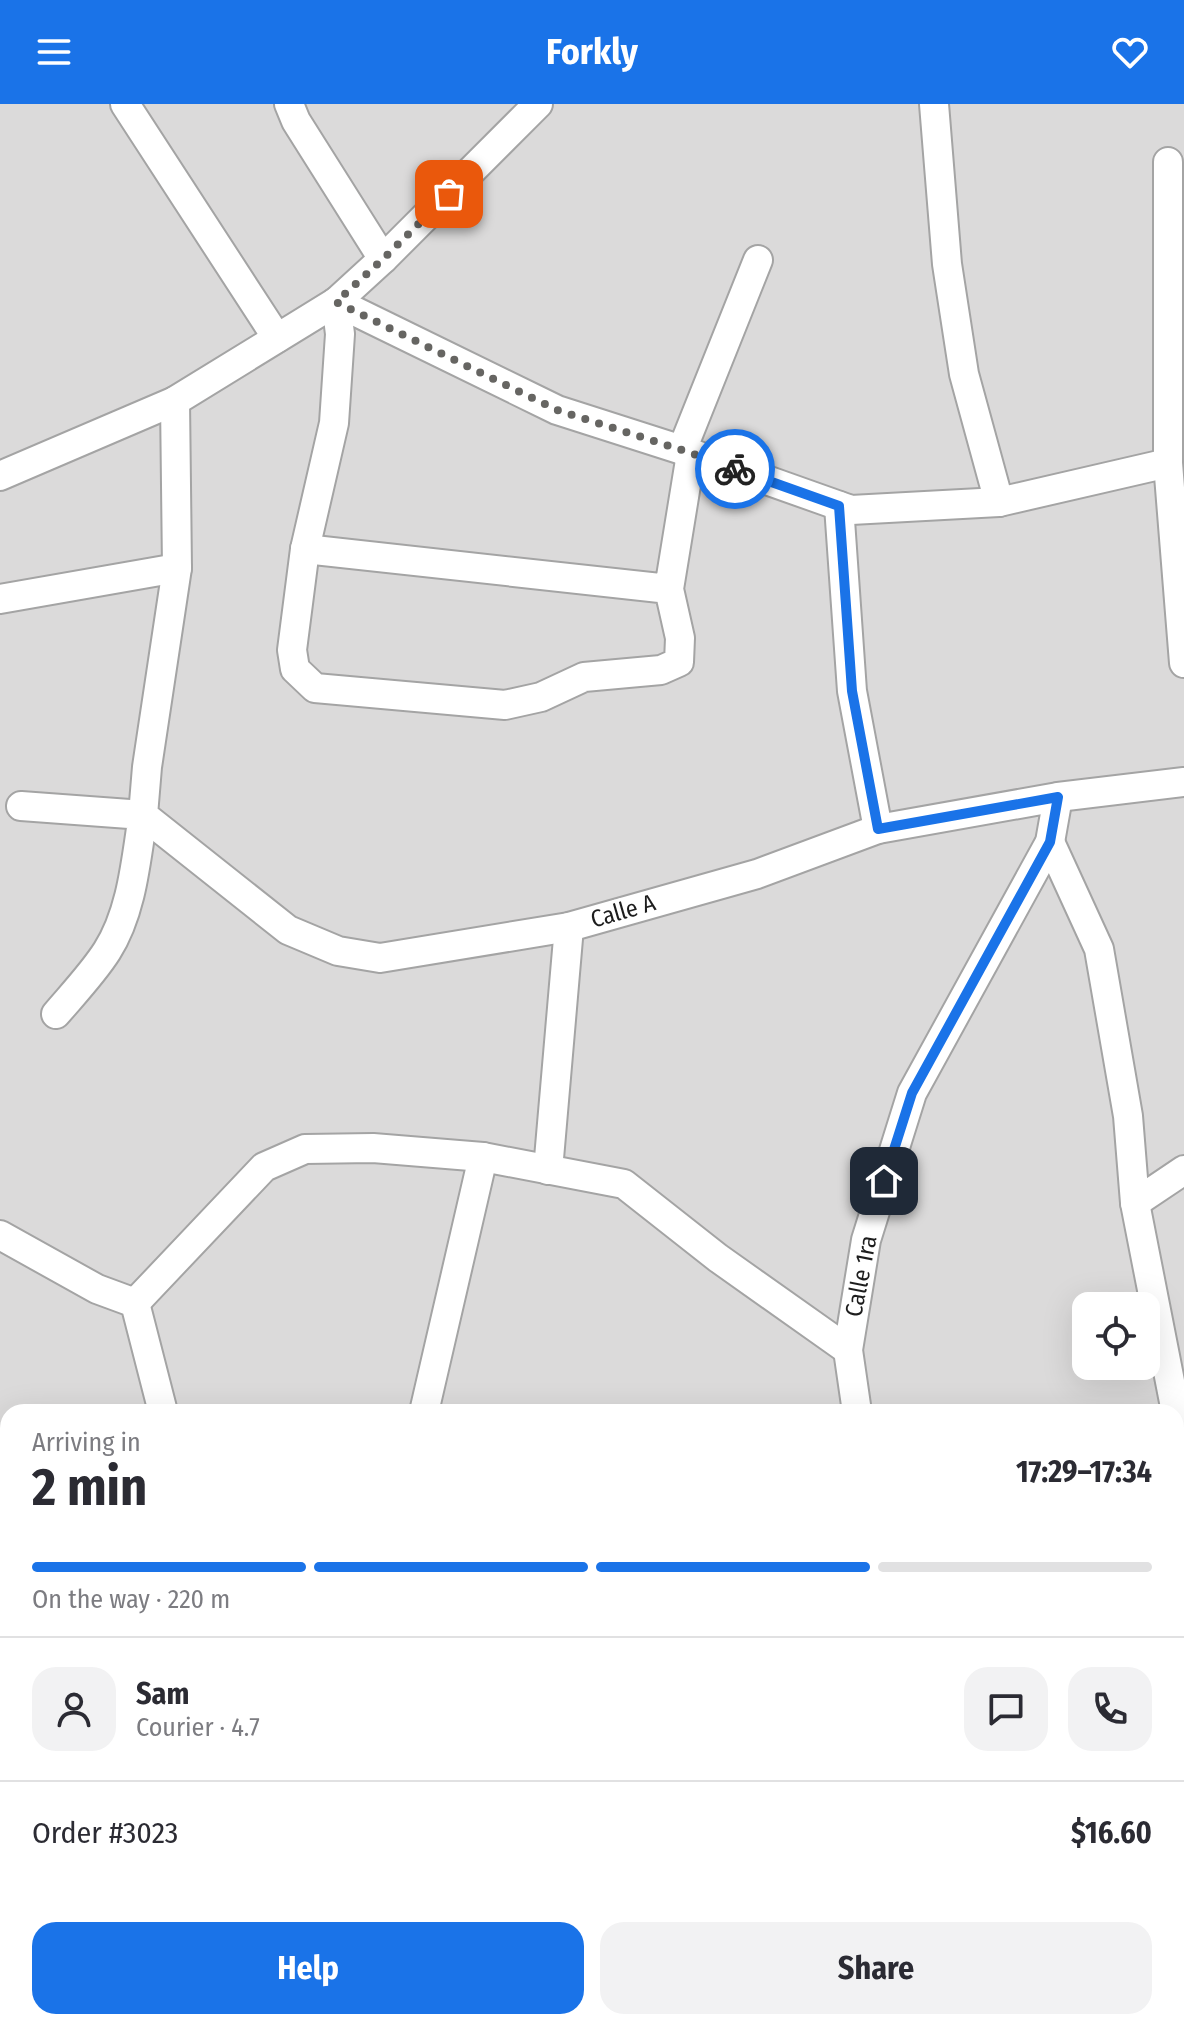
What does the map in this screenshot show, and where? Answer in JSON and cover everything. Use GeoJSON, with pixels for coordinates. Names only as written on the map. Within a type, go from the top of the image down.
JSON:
{"type":"FeatureCollection","features":[{"type":"Feature","properties":{"kind":"street"},"geometry":{"type":"LineString","coordinates":[[125,104],[277,338]]}},
{"type":"Feature","properties":{"kind":"street"},"geometry":{"type":"LineString","coordinates":[[289,104],[296,121],[383,259]]}},
{"type":"Feature","properties":{"kind":"street"},"geometry":{"type":"LineString","coordinates":[[0,476],[175,401],[336,302],[538,104]]}},
{"type":"Feature","properties":{"kind":"street"},"geometry":{"type":"LineString","coordinates":[[934,104],[947,264],[964,374],[999,502]]}},
{"type":"Feature","properties":{"kind":"street"},"geometry":{"type":"LineString","coordinates":[[1168,162],[1168,463],[1184,663]]}},
{"type":"Feature","properties":{"kind":"street"},"geometry":{"type":"LineString","coordinates":[[336,302],[340,334],[334,423],[305,549],[292,650],[295,669],[315,688],[505,705],[541,697],[584,677],[661,670],[679,662],[680,638],[669,589],[687,452],[758,260]]}},
{"type":"Feature","properties":{"kind":"street"},"geometry":{"type":"LineString","coordinates":[[336,302],[557,410],[851,510],[999,502],[1168,463]]}},
{"type":"Feature","properties":{"kind":"street"},"geometry":{"type":"LineString","coordinates":[[56,1014],[108,950],[133,885],[177,568],[175,401]]}},
{"type":"Feature","properties":{"kind":"street"},"geometry":{"type":"LineString","coordinates":[[839,506],[852,691],[878,829]]}},
{"type":"Feature","properties":{"kind":"street"},"geometry":{"type":"LineString","coordinates":[[305,549],[669,589]]}},
{"type":"Feature","properties":{"kind":"street"},"geometry":{"type":"LineString","coordinates":[[0,599],[177,568]]}},
{"type":"Feature","properties":{"kind":"street","name":"Calle A"},"geometry":{"type":"LineString","coordinates":[[143,815],[288,930],[338,951],[380,958],[569,927],[757,874],[878,829],[1058,797],[1184,782]]}},
{"type":"Feature","properties":{"kind":"street","name":"Calle 1ra"},"geometry":{"type":"LineString","coordinates":[[856,1404],[848,1350],[866,1240],[912,1093],[1050,842],[1058,797]]}},
{"type":"Feature","properties":{"kind":"street"},"geometry":{"type":"LineString","coordinates":[[21,806],[143,815]]}},
{"type":"Feature","properties":{"kind":"street"},"geometry":{"type":"LineString","coordinates":[[1050,842],[1099,949],[1128,1116],[1135,1203],[1174,1404]]}},
{"type":"Feature","properties":{"kind":"street"},"geometry":{"type":"LineString","coordinates":[[548,1170],[569,927]]}},
{"type":"Feature","properties":{"kind":"street"},"geometry":{"type":"LineString","coordinates":[[135,1303],[264,1167],[305,1149],[373,1148],[483,1157],[624,1184],[718,1258],[848,1350]]}},
{"type":"Feature","properties":{"kind":"street"},"geometry":{"type":"LineString","coordinates":[[426,1404],[483,1157]]}},
{"type":"Feature","properties":{"kind":"street"},"geometry":{"type":"LineString","coordinates":[[1135,1203],[1184,1170]]}},
{"type":"Feature","properties":{"kind":"street"},"geometry":{"type":"LineString","coordinates":[[0,1235],[97,1289],[135,1303]]}},
{"type":"Feature","properties":{"kind":"street"},"geometry":{"type":"LineString","coordinates":[[135,1303],[161,1404]]}},
{"type":"Feature","properties":{"kind":"shaded area"},"geometry":{"type":"Polygon","coordinates":[[[0,104],[1184,104],[1184,1404],[0,1404],[0,104]]]}},
{"type":"Feature","properties":{"kind":"way so far"},"geometry":{"type":"LineString","coordinates":[[449,194],[336,302],[557,410],[735,469]]}},
{"type":"Feature","properties":{"kind":"route"},"geometry":{"type":"LineString","coordinates":[[735,469],[839,506],[852,691],[878,829],[1058,797],[1050,842],[912,1093],[884,1181]]}}]}
